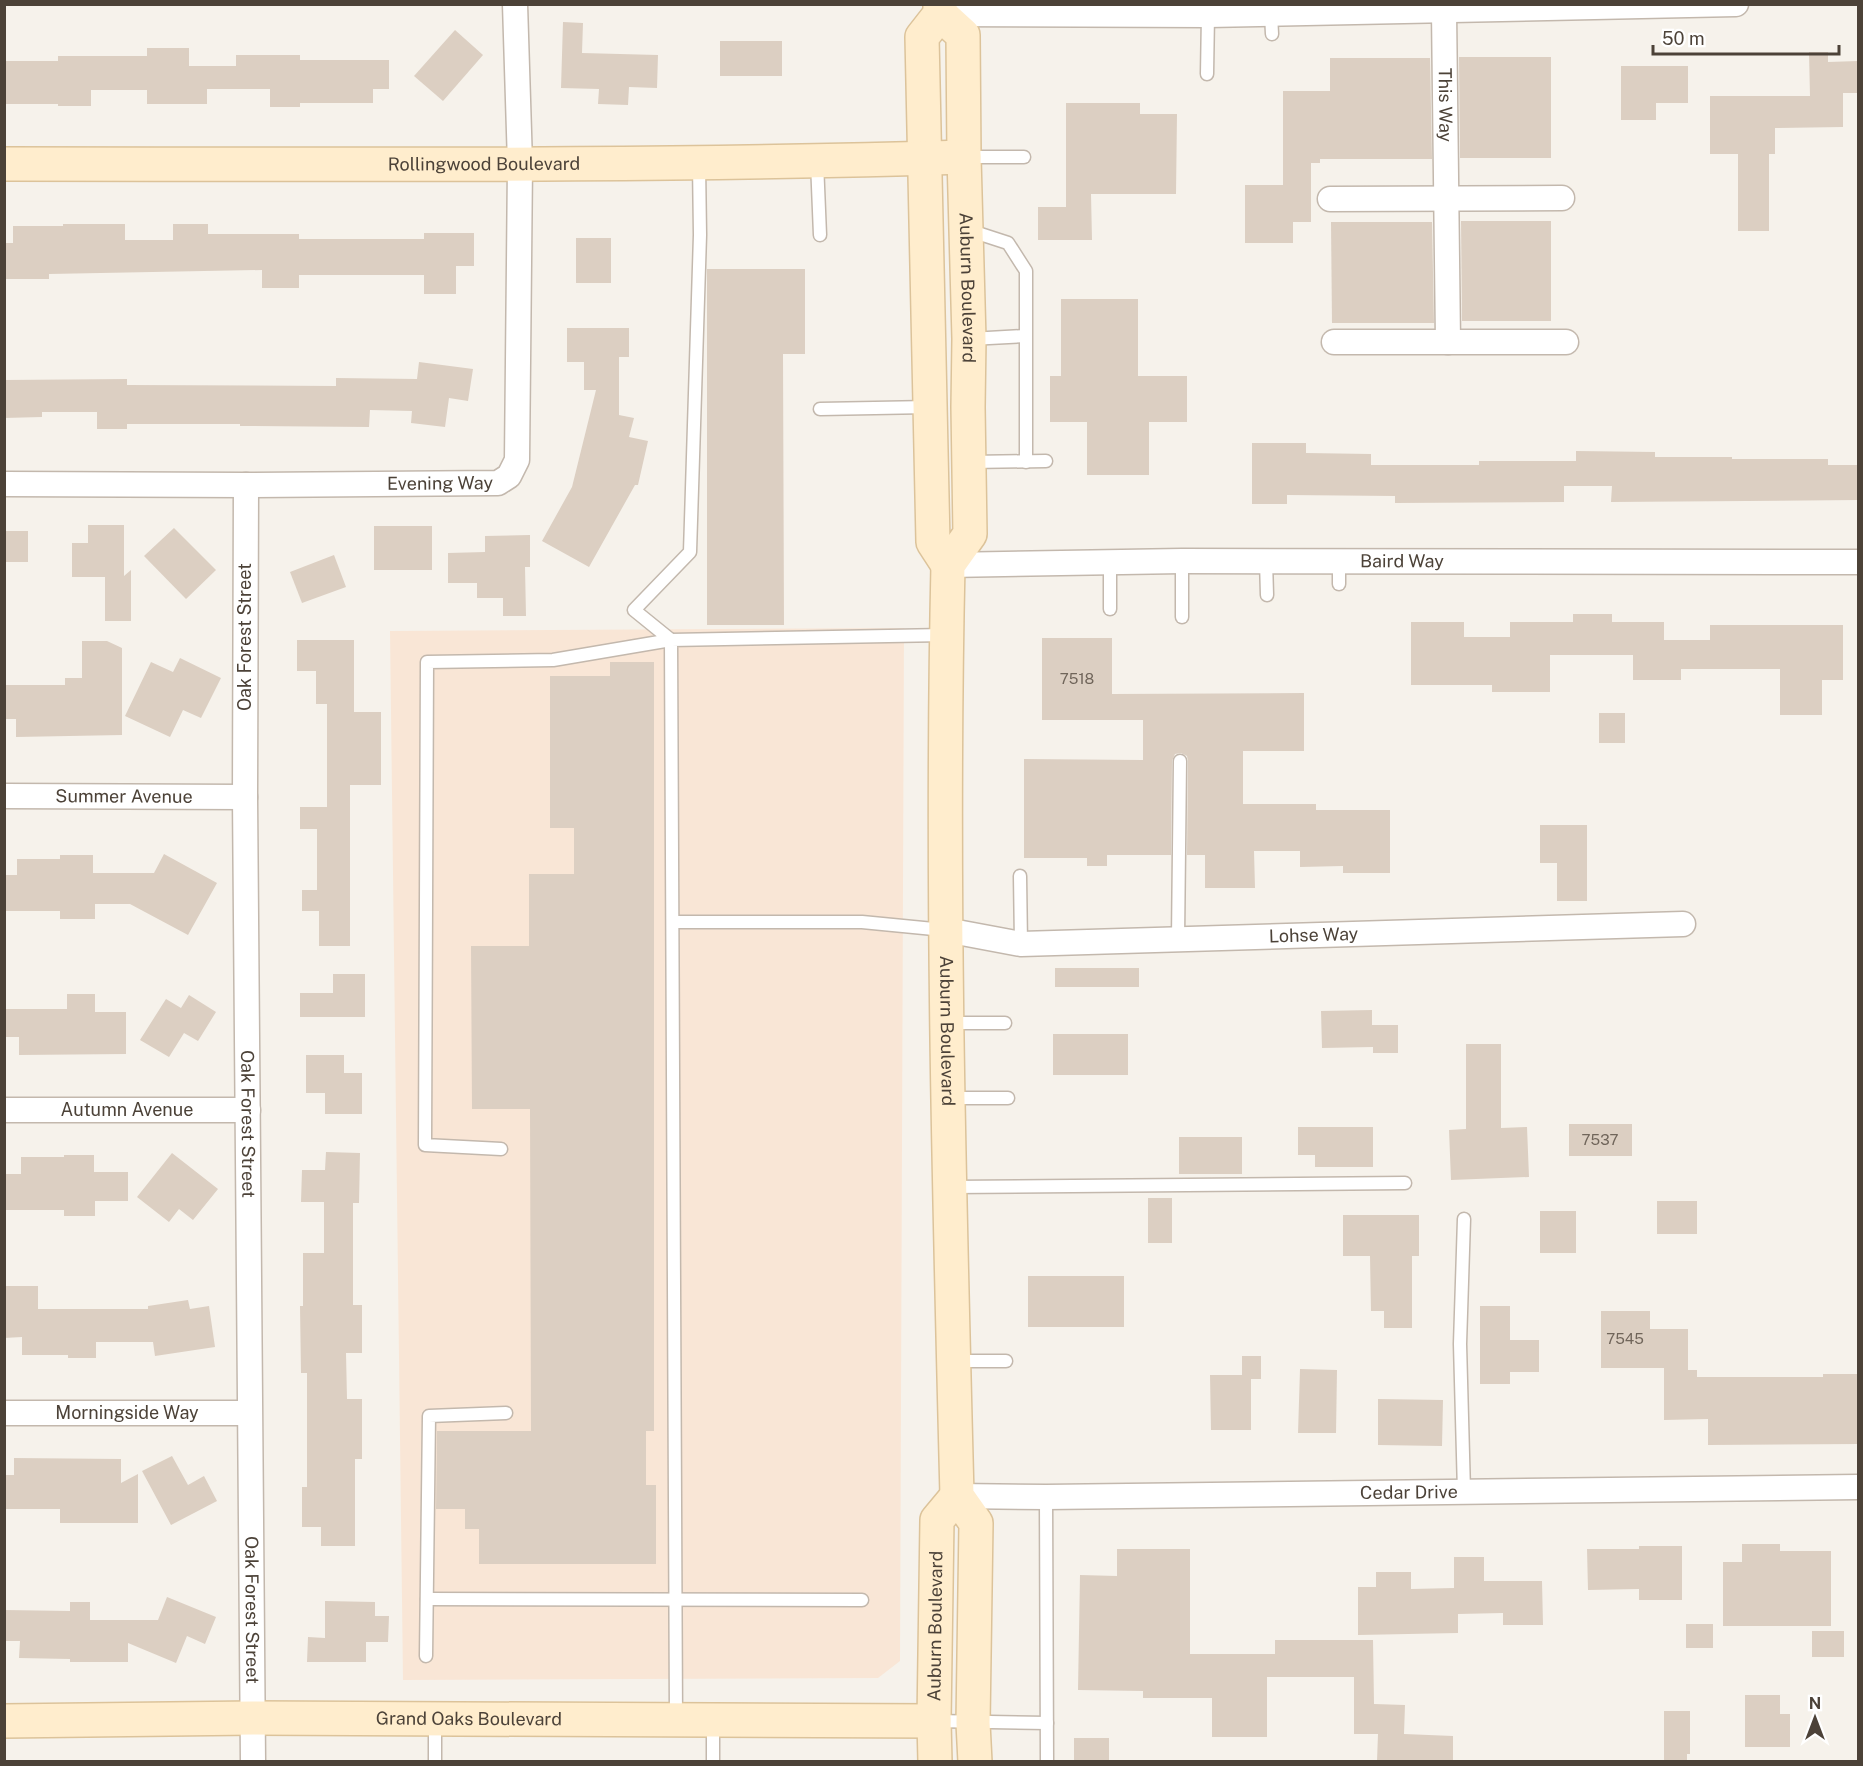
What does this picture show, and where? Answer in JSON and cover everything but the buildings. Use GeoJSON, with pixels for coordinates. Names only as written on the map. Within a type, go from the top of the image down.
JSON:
{"type":"FeatureCollection","features":[{"type":"Feature","properties":{"kind":"main road","name":"Auburn Boulevard"},"geometry":{"type":"LineString","coordinates":[[935,1761],[937,1520],[957,1496],[947,1098],[946,635],[948,565],[970,534],[963,35],[940,9]]}},
{"type":"Feature","properties":{"kind":"main road"},"geometry":{"type":"LineString","coordinates":[[940,9],[922,37],[933,542],[948,565]]}},
{"type":"Feature","properties":{"kind":"main road","name":"Rollingwood Boulevard"},"geometry":{"type":"LineString","coordinates":[[4,164],[699,163],[964,157]]}},
{"type":"Feature","properties":{"kind":"main road"},"geometry":{"type":"LineString","coordinates":[[957,1496],[976,1522],[973,1723],[975,1761]]}},
{"type":"Feature","properties":{"kind":"main road","name":"Grand Oaks Boulevard"},"geometry":{"type":"LineString","coordinates":[[4,1721],[253,1718],[934,1721]]}},
{"type":"Feature","properties":{"kind":"street","name":"Evening Way"},"geometry":{"type":"LineString","coordinates":[[4,484],[498,483],[509,476],[517,460],[520,164],[515,4]]}},
{"type":"Feature","properties":{"kind":"street"},"geometry":{"type":"LineString","coordinates":[[940,9],[1166,10],[1271,24],[1444,11],[1736,4]]}},
{"type":"Feature","properties":{"kind":"street","name":"This Way"},"geometry":{"type":"LineString","coordinates":[[1444,11],[1448,342]]}},
{"type":"Feature","properties":{"kind":"street"},"geometry":{"type":"LineString","coordinates":[[1330,199],[1562,198]]}},
{"type":"Feature","properties":{"kind":"street"},"geometry":{"type":"LineString","coordinates":[[1334,342],[1566,342]]}},
{"type":"Feature","properties":{"kind":"street","name":"Oak Forest Street"},"geometry":{"type":"LineString","coordinates":[[246,485],[245,797],[253,1761]]}},
{"type":"Feature","properties":{"kind":"street","name":"Baird Way"},"geometry":{"type":"LineString","coordinates":[[948,565],[1266,561],[1339,573],[1858,562]]}},
{"type":"Feature","properties":{"kind":"street","name":"Summer Avenue"},"geometry":{"type":"LineString","coordinates":[[4,796],[245,797]]}},
{"type":"Feature","properties":{"kind":"street","name":"Lohse Way"},"geometry":{"type":"LineString","coordinates":[[946,930],[1021,944],[1683,924]]}},
{"type":"Feature","properties":{"kind":"street","name":"Autumn Avenue"},"geometry":{"type":"LineString","coordinates":[[4,1110],[248,1110]]}},
{"type":"Feature","properties":{"kind":"street","name":"Morningside Way"},"geometry":{"type":"LineString","coordinates":[[4,1413],[249,1413]]}},
{"type":"Feature","properties":{"kind":"street","name":"Cedar Drive"},"geometry":{"type":"LineString","coordinates":[[957,1496],[1046,1497],[1858,1487]]}},
{"type":"Feature","properties":{"kind":"lane"},"geometry":{"type":"LineString","coordinates":[[1207,74],[1208,15]]}},
{"type":"Feature","properties":{"kind":"lane"},"geometry":{"type":"LineString","coordinates":[[964,157],[1024,157]]}},
{"type":"Feature","properties":{"kind":"lane"},"geometry":{"type":"LineString","coordinates":[[817,162],[820,235]]}},
{"type":"Feature","properties":{"kind":"lane"},"geometry":{"type":"LineString","coordinates":[[671,640],[634,610],[690,552],[700,235],[699,163]]}},
{"type":"Feature","properties":{"kind":"lane"},"geometry":{"type":"LineString","coordinates":[[966,230],[1008,243],[1026,271],[1026,462]]}},
{"type":"Feature","properties":{"kind":"lane"},"geometry":{"type":"LineString","coordinates":[[969,339],[1025,336]]}},
{"type":"Feature","properties":{"kind":"lane"},"geometry":{"type":"LineString","coordinates":[[820,409],[930,407]]}},
{"type":"Feature","properties":{"kind":"lane"},"geometry":{"type":"LineString","coordinates":[[969,462],[1046,461]]}},
{"type":"Feature","properties":{"kind":"lane"},"geometry":{"type":"LineString","coordinates":[[1182,561],[1182,617]]}},
{"type":"Feature","properties":{"kind":"lane"},"geometry":{"type":"LineString","coordinates":[[1266,561],[1267,595]]}},
{"type":"Feature","properties":{"kind":"lane"},"geometry":{"type":"LineString","coordinates":[[1110,564],[1110,609]]}},
{"type":"Feature","properties":{"kind":"lane"},"geometry":{"type":"LineString","coordinates":[[501,1149],[425,1145],[427,662],[553,660],[671,640],[946,635]]}},
{"type":"Feature","properties":{"kind":"lane"},"geometry":{"type":"LineString","coordinates":[[671,640],[676,1720]]}},
{"type":"Feature","properties":{"kind":"lane"},"geometry":{"type":"LineString","coordinates":[[1178,939],[1180,761]]}},
{"type":"Feature","properties":{"kind":"lane"},"geometry":{"type":"LineString","coordinates":[[1020,876],[1021,944]]}},
{"type":"Feature","properties":{"kind":"lane"},"geometry":{"type":"LineString","coordinates":[[673,922],[862,922],[946,930]]}},
{"type":"Feature","properties":{"kind":"lane"},"geometry":{"type":"LineString","coordinates":[[947,1023],[1005,1023]]}},
{"type":"Feature","properties":{"kind":"lane"},"geometry":{"type":"LineString","coordinates":[[947,1098],[1008,1098]]}},
{"type":"Feature","properties":{"kind":"lane"},"geometry":{"type":"LineString","coordinates":[[949,1187],[1405,1183]]}},
{"type":"Feature","properties":{"kind":"lane"},"geometry":{"type":"LineString","coordinates":[[1464,1219],[1460,1344],[1464,1492]]}},
{"type":"Feature","properties":{"kind":"lane"},"geometry":{"type":"LineString","coordinates":[[954,1361],[1006,1361]]}},
{"type":"Feature","properties":{"kind":"lane"},"geometry":{"type":"LineString","coordinates":[[426,1656],[429,1416],[506,1413]]}},
{"type":"Feature","properties":{"kind":"lane"},"geometry":{"type":"LineString","coordinates":[[1046,1497],[1047,1761]]}},
{"type":"Feature","properties":{"kind":"lane"},"geometry":{"type":"LineString","coordinates":[[427,1599],[862,1600]]}},
{"type":"Feature","properties":{"kind":"lane"},"geometry":{"type":"LineString","coordinates":[[435,1719],[435,1761]]}},
{"type":"Feature","properties":{"kind":"lane"},"geometry":{"type":"LineString","coordinates":[[713,1720],[713,1761]]}},
{"type":"Feature","properties":{"kind":"lane"},"geometry":{"type":"LineString","coordinates":[[934,1721],[1047,1723]]}},
{"type":"Feature","properties":{"kind":"shaded area"},"geometry":{"type":"Polygon","coordinates":[[[904,628],[900,1661],[878,1678],[403,1680],[390,631],[904,628]]]}}]}
